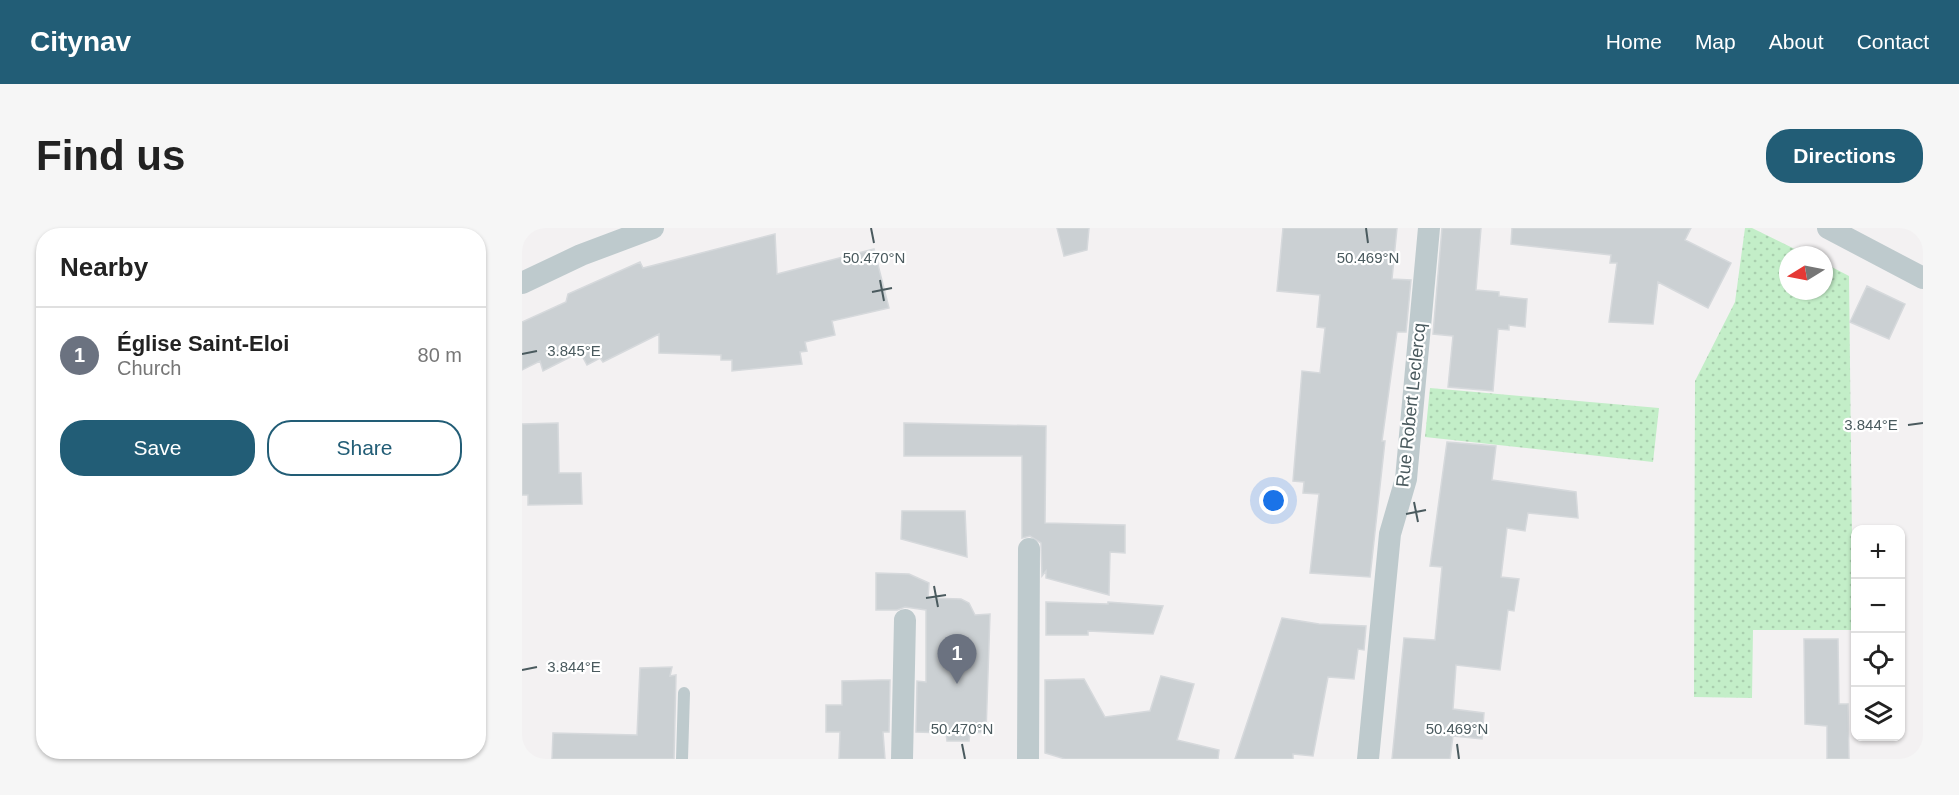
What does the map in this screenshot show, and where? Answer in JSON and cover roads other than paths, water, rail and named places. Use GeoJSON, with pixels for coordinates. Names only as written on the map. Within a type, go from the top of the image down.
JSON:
{"type":"FeatureCollection","features":[{"type":"Feature","properties":{"kind":"street"},"geometry":{"type":"LineString","coordinates":[[522,283],[581,255],[653,228]]}},
{"type":"Feature","properties":{"kind":"street","name":"Rue Robert Leclercq"},"geometry":{"type":"LineString","coordinates":[[1368,759],[1390,534],[1406,479],[1429,228]]}},
{"type":"Feature","properties":{"kind":"street"},"geometry":{"type":"LineString","coordinates":[[1828,228],[1923,278]]}},
{"type":"Feature","properties":{"kind":"street"},"geometry":{"type":"LineString","coordinates":[[1028,759],[1029,549]]}},
{"type":"Feature","properties":{"kind":"street"},"geometry":{"type":"LineString","coordinates":[[903,759],[905,620]]}},
{"type":"Feature","properties":{"kind":"lane"},"geometry":{"type":"LineString","coordinates":[[682,759],[684,693]]}},
{"type":"Feature","properties":{"kind":"place","name":"Église Saint-Eloi"},"geometry":{"type":"Point","coordinates":[957,684]}}]}
